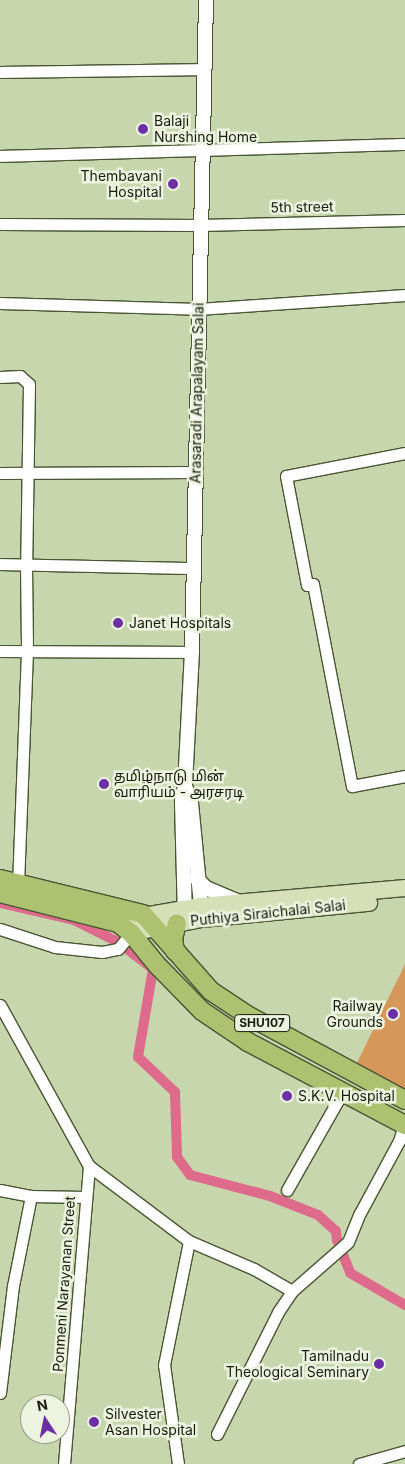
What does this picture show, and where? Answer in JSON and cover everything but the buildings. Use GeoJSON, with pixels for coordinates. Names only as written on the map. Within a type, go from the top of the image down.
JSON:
{"type":"FeatureCollection","features":[{"type":"Feature","properties":{"kind":"main road"},"geometry":{"type":"LineString","coordinates":[[6,886],[149,920]]}},
{"type":"Feature","properties":{"kind":"main road"},"geometry":{"type":"LineString","coordinates":[[6,886],[122,937]]}},
{"type":"Feature","properties":{"kind":"main road","name":"Puthiya Siraichalai Salai"},"geometry":{"type":"LineString","coordinates":[[186,915],[239,902],[405,888]]}},
{"type":"Feature","properties":{"kind":"main road","name":"Puthiya Siraichalai Salai"},"geometry":{"type":"LineString","coordinates":[[122,937],[149,920],[186,915],[300,911],[405,899]]}},
{"type":"Feature","properties":{"kind":"main road"},"geometry":{"type":"LineString","coordinates":[[175,952],[173,939],[186,915]]}},
{"type":"Feature","properties":{"kind":"main road","name":"SHU107"},"geometry":{"type":"LineString","coordinates":[[149,920],[211,991],[232,1005],[405,1100]]}},
{"type":"Feature","properties":{"kind":"main road","name":"SHU107"},"geometry":{"type":"LineString","coordinates":[[122,937],[157,965],[197,1006],[248,1042],[405,1125]]}},
{"type":"Feature","properties":{"kind":"main road"},"geometry":{"type":"LineString","coordinates":[[219,1022],[232,1005]]}},
{"type":"Feature","properties":{"kind":"main road"},"geometry":{"type":"LineString","coordinates":[[317,1080],[329,1059]]}},
{"type":"Feature","properties":{"kind":"street","name":"Arasaradi Arapalayam Salai"},"geometry":{"type":"LineString","coordinates":[[186,915],[182,801],[185,785],[192,652],[206,0]]}},
{"type":"Feature","properties":{"kind":"street"},"geometry":{"type":"LineString","coordinates":[[0,72],[204,69]]}},
{"type":"Feature","properties":{"kind":"street"},"geometry":{"type":"LineString","coordinates":[[0,156],[405,144]]}},
{"type":"Feature","properties":{"kind":"street","name":"5th street"},"geometry":{"type":"LineString","coordinates":[[0,224],[200,225],[405,220]]}},
{"type":"Feature","properties":{"kind":"street"},"geometry":{"type":"LineString","coordinates":[[0,304],[198,309],[405,295]]}},
{"type":"Feature","properties":{"kind":"street"},"geometry":{"type":"LineString","coordinates":[[0,377],[20,376],[30,384],[26,565],[27,651],[6,886]]}},
{"type":"Feature","properties":{"kind":"street"},"geometry":{"type":"LineString","coordinates":[[405,453],[286,476],[307,585],[313,584],[352,786],[405,776]]}},
{"type":"Feature","properties":{"kind":"street"},"geometry":{"type":"LineString","coordinates":[[0,473],[195,472]]}},
{"type":"Feature","properties":{"kind":"street"},"geometry":{"type":"LineString","coordinates":[[0,564],[194,568]]}},
{"type":"Feature","properties":{"kind":"street"},"geometry":{"type":"LineString","coordinates":[[0,651],[192,652]]}},
{"type":"Feature","properties":{"kind":"street","name":"Arasaradi Arapalayam Salai"},"geometry":{"type":"LineString","coordinates":[[185,785],[191,803],[197,879],[186,915]]}},
{"type":"Feature","properties":{"kind":"street"},"geometry":{"type":"LineString","coordinates":[[197,879],[206,888],[239,902]]}},
{"type":"Feature","properties":{"kind":"street"},"geometry":{"type":"LineString","coordinates":[[184,889],[180,899],[186,915]]}},
{"type":"Feature","properties":{"kind":"street"},"geometry":{"type":"LineString","coordinates":[[0,929],[55,947],[102,952],[122,937]]}},
{"type":"Feature","properties":{"kind":"street"},"geometry":{"type":"LineString","coordinates":[[0,1005],[89,1166],[190,1241],[254,1269],[292,1290]]}},
{"type":"Feature","properties":{"kind":"street"},"geometry":{"type":"LineString","coordinates":[[287,1190],[342,1093]]}},
{"type":"Feature","properties":{"kind":"street"},"geometry":{"type":"LineString","coordinates":[[217,1434],[278,1312],[292,1290],[348,1242],[360,1213],[399,1141],[405,1125]]}},
{"type":"Feature","properties":{"kind":"street","name":"Ponmeni Narayanan Street"},"geometry":{"type":"LineString","coordinates":[[64,1464],[89,1166]]}},
{"type":"Feature","properties":{"kind":"street"},"geometry":{"type":"LineString","coordinates":[[0,1190],[31,1196],[85,1197]]}},
{"type":"Feature","properties":{"kind":"street"},"geometry":{"type":"LineString","coordinates":[[0,1393],[14,1286],[31,1196]]}},
{"type":"Feature","properties":{"kind":"street"},"geometry":{"type":"LineString","coordinates":[[178,1464],[164,1364],[190,1241]]}},
{"type":"Feature","properties":{"kind":"street"},"geometry":{"type":"LineString","coordinates":[[359,1464],[405,1451]]}},
{"type":"Feature","properties":{"kind":"shaded area","name":"Railway Grounds"},"geometry":{"type":"Polygon","coordinates":[[[405,964],[405,1091],[356,1065],[405,964]]]}},
{"type":"Feature","properties":{"kind":"waterway"},"geometry":{"type":"LineString","coordinates":[[0,898],[1,903],[74,920],[118,942],[153,969],[138,1057],[175,1092],[177,1157],[190,1175],[270,1196],[318,1215],[336,1231],[337,1240],[350,1273],[405,1305]]}},
{"type":"Feature","properties":{"kind":"place","name":"Balaji Nurshing Home"},"geometry":{"type":"Point","coordinates":[143,129]}},
{"type":"Feature","properties":{"kind":"place","name":"Thembavani Hospital"},"geometry":{"type":"Point","coordinates":[173,184]}},
{"type":"Feature","properties":{"kind":"place","name":"Janet Hospitals"},"geometry":{"type":"Point","coordinates":[118,623]}},
{"type":"Feature","properties":{"kind":"place","name":"தமிழ்நாடு மின் வாரியம் - அரசரடி"},"geometry":{"type":"Point","coordinates":[104,784]}},
{"type":"Feature","properties":{"kind":"place","name":"Railway Grounds"},"geometry":{"type":"Point","coordinates":[393,1014]}},
{"type":"Feature","properties":{"kind":"place","name":"S.K.V. Hospital"},"geometry":{"type":"Point","coordinates":[287,1096]}},
{"type":"Feature","properties":{"kind":"place","name":"Tamilnadu Theological Seminary"},"geometry":{"type":"Point","coordinates":[379,1364]}},
{"type":"Feature","properties":{"kind":"place","name":"Silvester Asan Hospital"},"geometry":{"type":"Point","coordinates":[94,1422]}}]}
